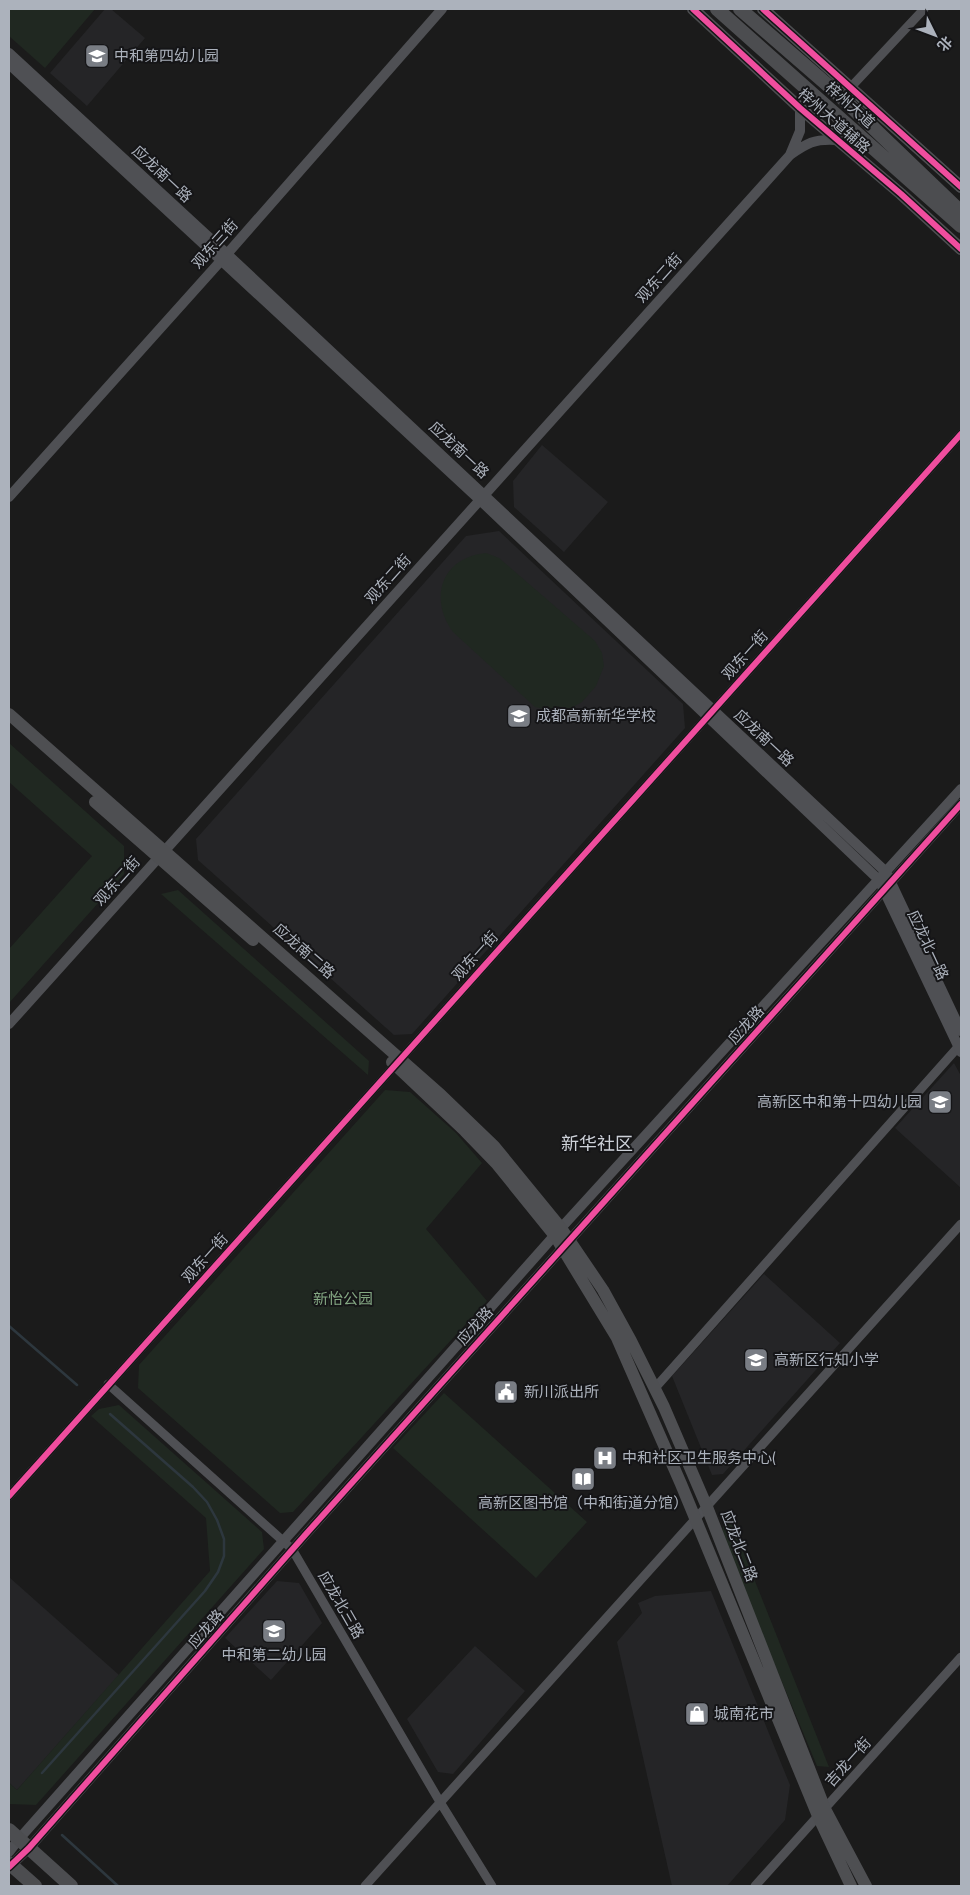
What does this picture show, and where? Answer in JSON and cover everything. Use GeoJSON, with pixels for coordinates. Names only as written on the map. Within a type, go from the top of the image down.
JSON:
{"type":"FeatureCollection","features":[{"type":"Feature","properties":{"kind":"main road","name":"梓州大道辅路"},"geometry":{"type":"LineString","coordinates":[[693,9],[835,140],[901,194],[961,250]]}},
{"type":"Feature","properties":{"kind":"main road","name":"梓州大道"},"geometry":{"type":"LineString","coordinates":[[717,9],[961,226]]}},
{"type":"Feature","properties":{"kind":"main road","name":"梓州大道"},"geometry":{"type":"LineString","coordinates":[[740,9],[838,94],[961,212]]}},
{"type":"Feature","properties":{"kind":"main road"},"geometry":{"type":"LineString","coordinates":[[758,9],[838,94]]}},
{"type":"Feature","properties":{"kind":"main road"},"geometry":{"type":"LineString","coordinates":[[764,9],[961,187]]}},
{"type":"Feature","properties":{"kind":"main road","name":"应龙南二路"},"geometry":{"type":"LineString","coordinates":[[9,714],[161,854]]}},
{"type":"Feature","properties":{"kind":"main road","name":"应龙南二路"},"geometry":{"type":"LineString","coordinates":[[9,725],[161,854],[494,1146],[558,1232]]}},
{"type":"Feature","properties":{"kind":"main road","name":"应龙北二路"},"geometry":{"type":"LineString","coordinates":[[558,1232],[603,1290],[655,1388],[707,1507],[821,1813],[866,1886]]}},
{"type":"Feature","properties":{"kind":"main road","name":"应龙北二路"},"geometry":{"type":"LineString","coordinates":[[566,1244],[617,1338],[852,1886]]}},
{"type":"Feature","properties":{"kind":"main road"},"geometry":{"type":"LineString","coordinates":[[19,1839],[71,1886]]}},
{"type":"Feature","properties":{"kind":"main road"},"geometry":{"type":"LineString","coordinates":[[9,1862],[34,1886]]}},
{"type":"Feature","properties":{"kind":"street","name":"观东三街"},"geometry":{"type":"LineString","coordinates":[[9,497],[224,257],[442,9]]}},
{"type":"Feature","properties":{"kind":"street"},"geometry":{"type":"LineString","coordinates":[[851,87],[924,9]]}},
{"type":"Feature","properties":{"kind":"street","name":"应龙南一路"},"geometry":{"type":"LineString","coordinates":[[9,53],[882,876]]}},
{"type":"Feature","properties":{"kind":"street","name":"应龙南一路"},"geometry":{"type":"LineString","coordinates":[[9,64],[224,257]]}},
{"type":"Feature","properties":{"kind":"street","name":"观东二街"},"geometry":{"type":"LineString","coordinates":[[790,155],[800,131],[800,108]]}},
{"type":"Feature","properties":{"kind":"street","name":"观东二街"},"geometry":{"type":"LineString","coordinates":[[9,1024],[790,155],[811,141],[835,140]]}},
{"type":"Feature","properties":{"kind":"street","name":"观东一街"},"geometry":{"type":"LineString","coordinates":[[9,1496],[961,434]]}},
{"type":"Feature","properties":{"kind":"street","name":"应龙路"},"geometry":{"type":"LineString","coordinates":[[9,1862],[19,1839],[284,1540],[558,1232],[961,789]]}},
{"type":"Feature","properties":{"kind":"street","name":"应龙路"},"geometry":{"type":"LineString","coordinates":[[19,1839],[292,1549],[961,804]]}},
{"type":"Feature","properties":{"kind":"street","name":"应龙北一路"},"geometry":{"type":"LineString","coordinates":[[882,876],[961,1030]]}},
{"type":"Feature","properties":{"kind":"street","name":"应龙北一路"},"geometry":{"type":"LineString","coordinates":[[888,886],[960,1049]]}},
{"type":"Feature","properties":{"kind":"street"},"geometry":{"type":"LineString","coordinates":[[655,1388],[960,1049]]}},
{"type":"Feature","properties":{"kind":"street"},"geometry":{"type":"LineString","coordinates":[[365,1886],[961,1224]]}},
{"type":"Feature","properties":{"kind":"street","name":"应龙北三路"},"geometry":{"type":"LineString","coordinates":[[108,1384],[292,1549],[440,1802],[492,1886]]}},
{"type":"Feature","properties":{"kind":"street","name":"吉龙一街"},"geometry":{"type":"LineString","coordinates":[[755,1886],[961,1657]]}},
{"type":"Feature","properties":{"kind":"shaded area","name":"中和第四幼儿园"},"geometry":{"type":"Polygon","coordinates":[[[105,9],[111,9],[145,38],[87,106],[50,73],[105,9]]]}},
{"type":"Feature","properties":{"kind":"shaded area"},"geometry":{"type":"Polygon","coordinates":[[[542,445],[608,502],[564,552],[514,507],[513,481],[542,445]]]}},
{"type":"Feature","properties":{"kind":"shaded area"},"geometry":{"type":"Polygon","coordinates":[[[499,531],[683,704],[685,728],[412,1034],[394,1035],[198,860],[196,839],[466,536],[499,531]]]}},
{"type":"Feature","properties":{"kind":"shaded area","name":"高新区中和第十四幼儿园"},"geometry":{"type":"Polygon","coordinates":[[[954,1063],[961,1076],[961,1188],[895,1128],[954,1063]]]}},
{"type":"Feature","properties":{"kind":"shaded area","name":"高新区行知小学"},"geometry":{"type":"Polygon","coordinates":[[[764,1274],[840,1343],[723,1474],[712,1475],[672,1376],[764,1274]]]}},
{"type":"Feature","properties":{"kind":"shaded area"},"geometry":{"type":"Polygon","coordinates":[[[9,1577],[119,1675],[17,1790],[9,1783],[9,1577]]]}},
{"type":"Feature","properties":{"kind":"shaded area","name":"中和第二幼儿园"},"geometry":{"type":"Polygon","coordinates":[[[277,1581],[299,1583],[322,1623],[271,1680],[225,1638],[277,1581]]]}},
{"type":"Feature","properties":{"kind":"shaded area","name":"城南花市"},"geometry":{"type":"Polygon","coordinates":[[[711,1591],[790,1785],[785,1820],[727,1886],[672,1886],[617,1642],[642,1613],[638,1603],[655,1596],[711,1591]]]}},
{"type":"Feature","properties":{"kind":"shaded area"},"geometry":{"type":"Polygon","coordinates":[[[475,1646],[525,1691],[453,1774],[438,1772],[407,1719],[475,1646]]]}},
{"type":"Feature","properties":{"kind":"green space"},"geometry":{"type":"Polygon","coordinates":[[[9,9],[95,9],[45,68],[9,36],[9,9]]]}},
{"type":"Feature","properties":{"kind":"green space"},"geometry":{"type":"Polygon","coordinates":[[[486,553],[499,558],[595,641],[602,653],[604,666],[596,686],[582,702],[571,708],[555,711],[535,707],[453,632],[445,619],[441,606],[441,593],[444,581],[459,562],[471,556],[486,553]]]}},
{"type":"Feature","properties":{"kind":"green space"},"geometry":{"type":"Polygon","coordinates":[[[9,743],[124,846],[124,874],[9,1003],[9,949],[92,856],[9,782],[9,743]]]}},
{"type":"Feature","properties":{"kind":"green space"},"geometry":{"type":"Polygon","coordinates":[[[178,890],[369,1061],[368,1075],[161,894],[178,890]]]}},
{"type":"Feature","properties":{"kind":"green space","name":"新怡公园"},"geometry":{"type":"Polygon","coordinates":[[[385,1090],[410,1092],[456,1133],[482,1163],[426,1229],[487,1301],[293,1512],[280,1513],[138,1388],[139,1365],[385,1090]]]}},
{"type":"Feature","properties":{"kind":"green space"},"geometry":{"type":"Polygon","coordinates":[[[444,1393],[587,1522],[536,1578],[393,1448],[444,1393]]]}},
{"type":"Feature","properties":{"kind":"green space"},"geometry":{"type":"Polygon","coordinates":[[[119,1405],[262,1532],[264,1549],[36,1805],[9,1804],[9,1783],[17,1790],[210,1571],[206,1518],[91,1416],[99,1409],[119,1405]]]}},
{"type":"Feature","properties":{"kind":"green space"},"geometry":{"type":"Polygon","coordinates":[[[727,1511],[829,1767],[817,1766],[721,1536],[727,1511]]]}},
{"type":"Feature","properties":{"kind":"waterway"},"geometry":{"type":"LineString","coordinates":[[9,1326],[77,1385]]}},
{"type":"Feature","properties":{"kind":"waterway"},"geometry":{"type":"LineString","coordinates":[[42,1773],[205,1591],[218,1572],[224,1556],[224,1539],[217,1520],[207,1502],[193,1487],[110,1414]]}},
{"type":"Feature","properties":{"kind":"waterway"},"geometry":{"type":"LineString","coordinates":[[62,1835],[118,1886]]}},
{"type":"Feature","properties":{"kind":"cycle path"},"geometry":{"type":"LineString","coordinates":[[693,9],[800,108],[901,194],[961,249]]}},
{"type":"Feature","properties":{"kind":"cycle path"},"geometry":{"type":"LineString","coordinates":[[763,9],[961,187]]}},
{"type":"Feature","properties":{"kind":"cycle path"},"geometry":{"type":"LineString","coordinates":[[9,1496],[961,434]]}},
{"type":"Feature","properties":{"kind":"cycle path"},"geometry":{"type":"LineString","coordinates":[[9,1867],[29,1848],[306,1534],[961,804]]}},
{"type":"Feature","properties":{"kind":"place","name":"中和第四幼儿园"},"geometry":{"type":"Point","coordinates":[97,56]}},
{"type":"Feature","properties":{"kind":"place","name":"成都高新新华学校"},"geometry":{"type":"Point","coordinates":[519,716]}},
{"type":"Feature","properties":{"kind":"place","name":"高新区中和第十四幼儿园"},"geometry":{"type":"Point","coordinates":[940,1102]}},
{"type":"Feature","properties":{"kind":"place","name":"高新区行知小学"},"geometry":{"type":"Point","coordinates":[756,1360]}},
{"type":"Feature","properties":{"kind":"place","name":"新川派出所"},"geometry":{"type":"Point","coordinates":[506,1392]}},
{"type":"Feature","properties":{"kind":"place","name":"中和社区卫生服务中心("},"geometry":{"type":"Point","coordinates":[605,1458]}},
{"type":"Feature","properties":{"kind":"place","name":"高新区图书馆（中和街道分馆）"},"geometry":{"type":"Point","coordinates":[583,1479]}},
{"type":"Feature","properties":{"kind":"place","name":"中和第二幼儿园"},"geometry":{"type":"Point","coordinates":[274,1631]}},
{"type":"Feature","properties":{"kind":"place","name":"城南花市"},"geometry":{"type":"Point","coordinates":[697,1714]}},
{"type":"Feature","properties":{"kind":"district","name":"新华社区"},"geometry":{"type":"Point","coordinates":[597,1144]}}]}
